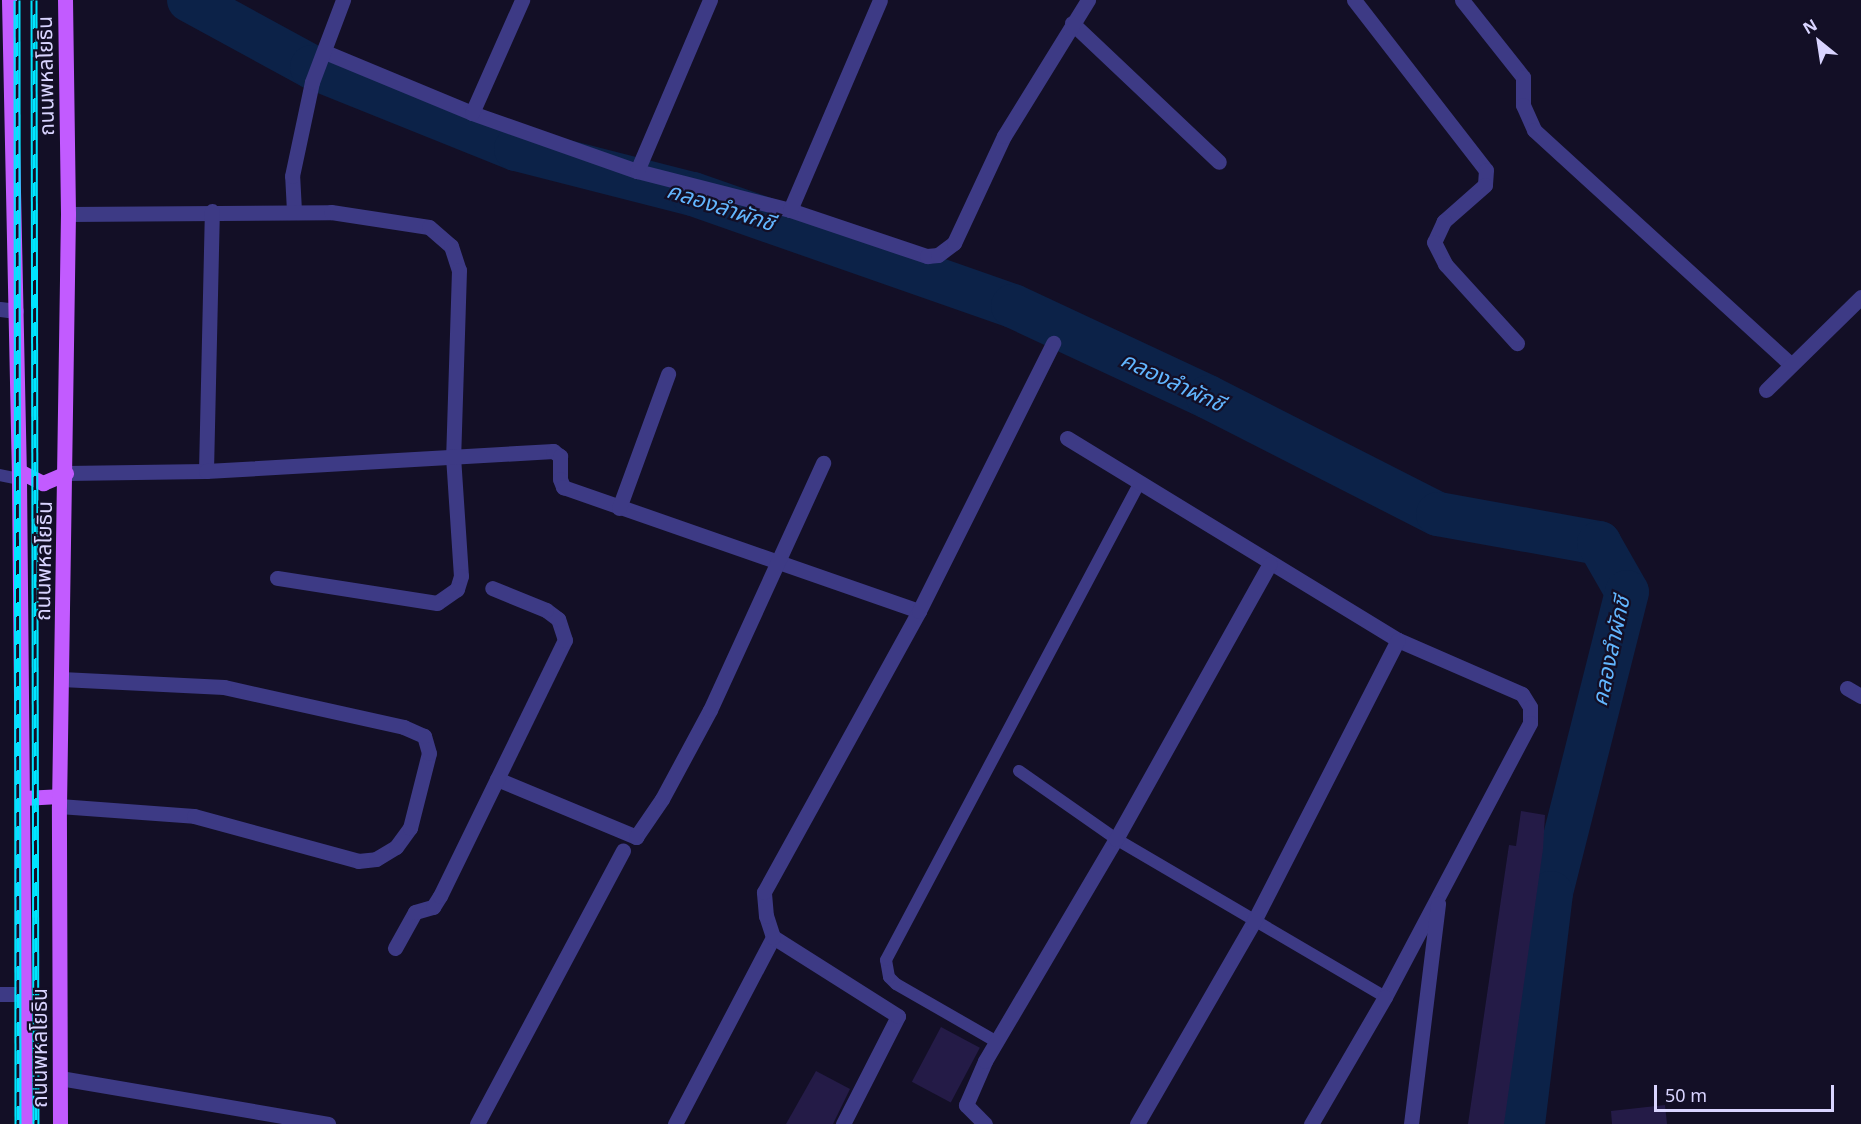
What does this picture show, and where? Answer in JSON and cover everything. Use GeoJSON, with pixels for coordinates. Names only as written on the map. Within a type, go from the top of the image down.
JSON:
{"type":"FeatureCollection","features":[{"type":"Feature","properties":{"kind":"main road","name":"ถนนพหลโยธิน"},"geometry":{"type":"LineString","coordinates":[[9,0],[19,475],[25,1124]]}},
{"type":"Feature","properties":{"kind":"main road","name":"ถนนพหลโยธิน"},"geometry":{"type":"LineString","coordinates":[[60,1124],[59,801],[66,473],[68,214],[65,0]]}},
{"type":"Feature","properties":{"kind":"main road"},"geometry":{"type":"LineString","coordinates":[[19,475],[43,483],[66,473]]}},
{"type":"Feature","properties":{"kind":"main road"},"geometry":{"type":"LineString","coordinates":[[23,803],[59,801]]}},
{"type":"Feature","properties":{"kind":"street"},"geometry":{"type":"LineString","coordinates":[[294,211],[292,176],[312,82],[343,0]]}},
{"type":"Feature","properties":{"kind":"street"},"geometry":{"type":"LineString","coordinates":[[472,113],[522,0]]}},
{"type":"Feature","properties":{"kind":"street"},"geometry":{"type":"LineString","coordinates":[[637,171],[710,0]]}},
{"type":"Feature","properties":{"kind":"street"},"geometry":{"type":"LineString","coordinates":[[790,210],[880,0]]}},
{"type":"Feature","properties":{"kind":"street"},"geometry":{"type":"LineString","coordinates":[[323,56],[472,113],[637,171],[790,210],[927,256],[947,252],[1004,136],[1088,0]]}},
{"type":"Feature","properties":{"kind":"street"},"geometry":{"type":"LineString","coordinates":[[1354,0],[1486,170],[1485,185],[1444,221],[1436,230],[1434,242],[1445,264],[1517,343]]}},
{"type":"Feature","properties":{"kind":"street"},"geometry":{"type":"LineString","coordinates":[[1462,0],[1523,77],[1523,105],[1534,130],[1791,365]]}},
{"type":"Feature","properties":{"kind":"street"},"geometry":{"type":"LineString","coordinates":[[1072,23],[1219,162]]}},
{"type":"Feature","properties":{"kind":"street"},"geometry":{"type":"LineString","coordinates":[[206,471],[212,212]]}},
{"type":"Feature","properties":{"kind":"street"},"geometry":{"type":"LineString","coordinates":[[68,214],[331,212],[429,227],[451,246],[459,270],[453,456],[461,576],[451,595],[437,603],[277,579]]}},
{"type":"Feature","properties":{"kind":"street"},"geometry":{"type":"LineString","coordinates":[[1766,390],[1861,297]]}},
{"type":"Feature","properties":{"kind":"street"},"geometry":{"type":"LineString","coordinates":[[0,309],[16,311]]}},
{"type":"Feature","properties":{"kind":"street"},"geometry":{"type":"LineString","coordinates":[[675,1124],[773,937],[763,899],[767,885],[919,611],[1053,343]]}},
{"type":"Feature","properties":{"kind":"street"},"geometry":{"type":"LineString","coordinates":[[619,508],[668,374]]}},
{"type":"Feature","properties":{"kind":"street"},"geometry":{"type":"LineString","coordinates":[[1067,438],[1270,564],[1398,640],[1521,694],[1530,707],[1530,723],[1385,997],[1311,1124]]}},
{"type":"Feature","properties":{"kind":"street"},"geometry":{"type":"LineString","coordinates":[[66,473],[206,471],[553,451],[560,456],[560,479],[563,487],[919,611]]}},
{"type":"Feature","properties":{"kind":"street"},"geometry":{"type":"LineString","coordinates":[[497,779],[636,837],[662,799],[710,710],[823,463]]}},
{"type":"Feature","properties":{"kind":"street"},"geometry":{"type":"LineString","coordinates":[[985,1124],[967,1108],[966,1099],[1116,839],[1270,564]]}},
{"type":"Feature","properties":{"kind":"street"},"geometry":{"type":"LineString","coordinates":[[395,948],[415,912],[433,907],[440,896],[565,640],[558,619],[546,610],[492,588]]}},
{"type":"Feature","properties":{"kind":"street"},"geometry":{"type":"LineString","coordinates":[[1137,1124],[1253,922],[1398,640]]}},
{"type":"Feature","properties":{"kind":"street"},"geometry":{"type":"LineString","coordinates":[[59,801],[194,816],[358,861],[376,859],[396,847],[410,828],[429,753],[424,736],[404,727],[224,687],[62,679]]}},
{"type":"Feature","properties":{"kind":"street"},"geometry":{"type":"LineString","coordinates":[[1847,688],[1861,696]]}},
{"type":"Feature","properties":{"kind":"street"},"geometry":{"type":"LineString","coordinates":[[477,1124],[623,851]]}},
{"type":"Feature","properties":{"kind":"street"},"geometry":{"type":"LineString","coordinates":[[1411,1124],[1439,895]]}},
{"type":"Feature","properties":{"kind":"street"},"geometry":{"type":"LineString","coordinates":[[773,937],[898,1016],[843,1124]]}},
{"type":"Feature","properties":{"kind":"street"},"geometry":{"type":"LineString","coordinates":[[0,994],[25,994]]}},
{"type":"Feature","properties":{"kind":"street"},"geometry":{"type":"LineString","coordinates":[[60,1078],[328,1124]]}},
{"type":"Feature","properties":{"kind":"lane"},"geometry":{"type":"LineString","coordinates":[[0,475],[19,475]]}},
{"type":"Feature","properties":{"kind":"lane"},"geometry":{"type":"LineString","coordinates":[[997,1042],[896,984],[889,977],[886,960],[1140,482]]}},
{"type":"Feature","properties":{"kind":"lane"},"geometry":{"type":"LineString","coordinates":[[1019,771],[1116,839],[1253,922],[1385,997]]}},
{"type":"Feature","properties":{"kind":"building"},"geometry":{"type":"Polygon","coordinates":[[[1521,811],[1545,815],[1543,849],[1504,1124],[1468,1124],[1509,845],[1516,846],[1521,811]]]}},
{"type":"Feature","properties":{"kind":"building"},"geometry":{"type":"Polygon","coordinates":[[[941,1027],[980,1048],[951,1102],[912,1082],[941,1027]]]}},
{"type":"Feature","properties":{"kind":"building"},"geometry":{"type":"Polygon","coordinates":[[[816,1071],[850,1089],[833,1124],[786,1124],[816,1071]]]}},
{"type":"Feature","properties":{"kind":"building"},"geometry":{"type":"Polygon","coordinates":[[[1665,1105],[1667,1124],[1612,1124],[1611,1111],[1665,1105]]]}},
{"type":"Feature","properties":{"kind":"waterway","name":"คลองลำผักชี"},"geometry":{"type":"LineString","coordinates":[[189,0],[312,67],[516,149],[693,194],[1013,306],[1208,397],[1438,514],[1599,543],[1627,592],[1551,893],[1523,1124]]}},
{"type":"Feature","properties":{"kind":"railway"},"geometry":{"type":"LineString","coordinates":[[17,0],[18,1124]]}},
{"type":"Feature","properties":{"kind":"railway"},"geometry":{"type":"LineString","coordinates":[[34,0],[36,1124]]}}]}
